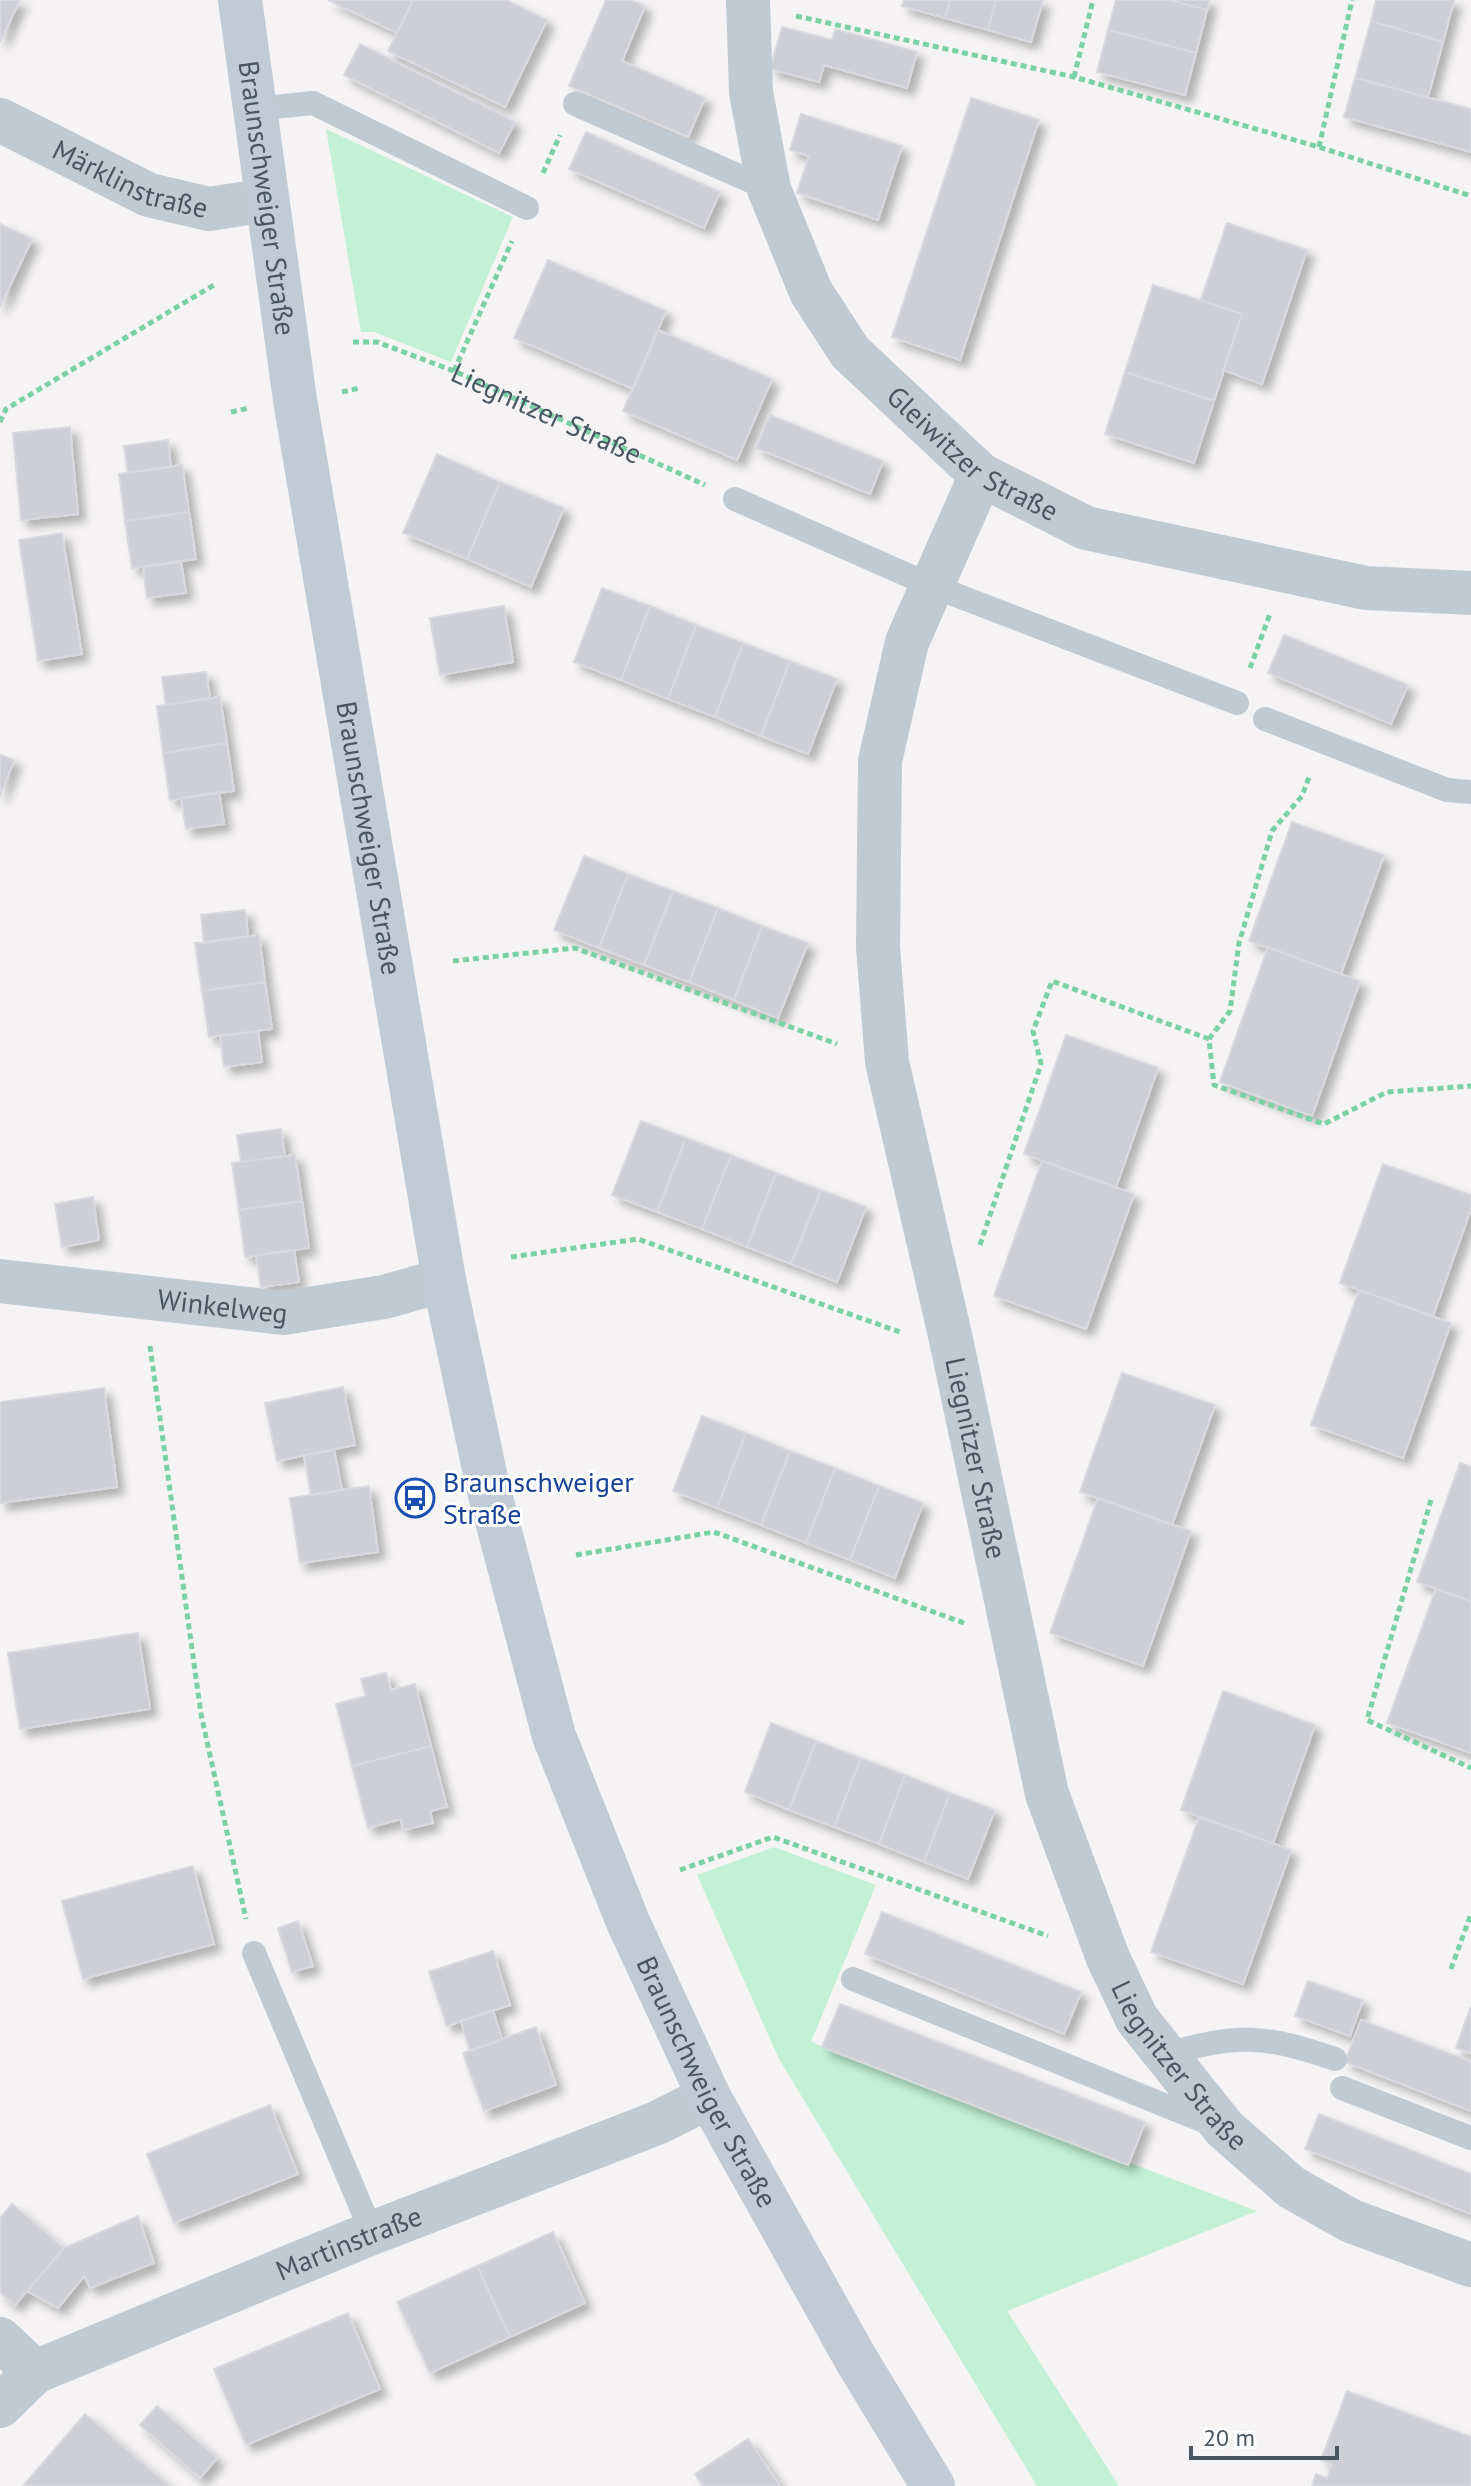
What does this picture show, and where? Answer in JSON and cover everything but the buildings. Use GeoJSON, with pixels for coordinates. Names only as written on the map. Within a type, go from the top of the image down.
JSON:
{"type":"FeatureCollection","features":[{"type":"Feature","properties":{"kind":"street","name":"Braunschweiger Straße"},"geometry":{"type":"LineString","coordinates":[[240,0],[295,400],[444,1280],[487,1483],[554,1736],[628,1922],[709,2097],[857,2361],[933,2486]]}},
{"type":"Feature","properties":{"kind":"street","name":"Gleiwitzer Straße"},"geometry":{"type":"LineString","coordinates":[[748,3],[751,92],[769,189],[811,292],[850,352],[981,475],[1086,528],[1366,588],[1471,593]]}},
{"type":"Feature","properties":{"kind":"street","name":"Märklinstraße"},"geometry":{"type":"LineString","coordinates":[[0,120],[149,195],[209,209],[267,200]]}},
{"type":"Feature","properties":{"kind":"street","name":"Liegnitzer Straße"},"geometry":{"type":"LineString","coordinates":[[981,475],[907,642],[880,761],[877,917],[887,1062],[950,1335],[1047,1794],[1108,1958],[1137,2019],[1225,2129],[1291,2187],[1351,2221],[1471,2265]]}},
{"type":"Feature","properties":{"kind":"street","name":"Winkelweg"},"geometry":{"type":"LineString","coordinates":[[0,1281],[283,1313],[384,1297],[444,1280]]}},
{"type":"Feature","properties":{"kind":"street","name":"Martinstraße"},"geometry":{"type":"LineString","coordinates":[[0,2406],[35,2372],[372,2233],[657,2123],[709,2097]]}},
{"type":"Feature","properties":{"kind":"street"},"geometry":{"type":"LineString","coordinates":[[0,2339],[35,2372]]}},
{"type":"Feature","properties":{"kind":"lane"},"geometry":{"type":"LineString","coordinates":[[255,109],[313,103],[527,208]]}},
{"type":"Feature","properties":{"kind":"lane"},"geometry":{"type":"LineString","coordinates":[[575,104],[769,189]]}},
{"type":"Feature","properties":{"kind":"lane"},"geometry":{"type":"LineString","coordinates":[[735,499],[930,585],[1237,703]]}},
{"type":"Feature","properties":{"kind":"lane"},"geometry":{"type":"LineString","coordinates":[[1265,719],[1447,790],[1471,792]]}},
{"type":"Feature","properties":{"kind":"lane"},"geometry":{"type":"LineString","coordinates":[[254,1953],[372,2233]]}},
{"type":"Feature","properties":{"kind":"lane"},"geometry":{"type":"LineString","coordinates":[[853,1979],[1225,2129]]}},
{"type":"Feature","properties":{"kind":"lane"},"geometry":{"type":"LineString","coordinates":[[1165,2055],[1216,2039],[1281,2041],[1335,2059]]}},
{"type":"Feature","properties":{"kind":"lane"},"geometry":{"type":"LineString","coordinates":[[1342,2088],[1471,2138]]}},
{"type":"Feature","properties":{"kind":"path"},"geometry":{"type":"LineString","coordinates":[[1074,77],[1093,0]]}},
{"type":"Feature","properties":{"kind":"path"},"geometry":{"type":"LineString","coordinates":[[1319,147],[1352,0]]}},
{"type":"Feature","properties":{"kind":"path"},"geometry":{"type":"LineString","coordinates":[[748,3],[1074,77],[1319,147],[1471,196]]}},
{"type":"Feature","properties":{"kind":"path"},"geometry":{"type":"LineString","coordinates":[[0,422],[6,409],[214,285]]}},
{"type":"Feature","properties":{"kind":"path","name":"Liegnitzer Straße"},"geometry":{"type":"LineString","coordinates":[[353,342],[377,342],[454,371],[735,499]]}},
{"type":"Feature","properties":{"kind":"path"},"geometry":{"type":"LineString","coordinates":[[1237,703],[1286,571]]}},
{"type":"Feature","properties":{"kind":"path"},"geometry":{"type":"LineString","coordinates":[[1322,742],[1302,796],[1272,831],[1239,943],[1230,1011],[1209,1039],[1214,1085],[1324,1124],[1387,1092],[1471,1086]]}},
{"type":"Feature","properties":{"kind":"path"},"geometry":{"type":"LineString","coordinates":[[453,961],[575,948],[887,1062]]}},
{"type":"Feature","properties":{"kind":"path"},"geometry":{"type":"LineString","coordinates":[[975,1259],[1041,1064],[1033,1031],[1052,981],[1209,1039]]}},
{"type":"Feature","properties":{"kind":"path"},"geometry":{"type":"LineString","coordinates":[[511,1257],[638,1239],[913,1337],[950,1335]]}},
{"type":"Feature","properties":{"kind":"path"},"geometry":{"type":"LineString","coordinates":[[143,1297],[201,1714],[254,1953]]}},
{"type":"Feature","properties":{"kind":"path"},"geometry":{"type":"LineString","coordinates":[[1431,1500],[1367,1720],[1471,1768]]}},
{"type":"Feature","properties":{"kind":"path"},"geometry":{"type":"LineString","coordinates":[[576,1555],[714,1532],[1013,1641]]}},
{"type":"Feature","properties":{"kind":"path"},"geometry":{"type":"LineString","coordinates":[[680,1870],[773,1837],[1108,1958]]}},
{"type":"Feature","properties":{"kind":"path"},"geometry":{"type":"LineString","coordinates":[[1451,1969],[1471,1914]]}},
{"type":"Feature","properties":{"kind":"green space"},"geometry":{"type":"Polygon","coordinates":[[[326,129],[513,217],[451,362],[374,332],[361,332],[326,129]]]}},
{"type":"Feature","properties":{"kind":"green space"},"geometry":{"type":"Polygon","coordinates":[[[774,1847],[876,1885],[811,2042],[1257,2211],[1007,2311],[1119,2486],[1037,2486],[779,2059],[697,1875],[774,1847]]]}},
{"type":"Feature","properties":{"kind":"place","name":"Braunschweiger Straße"},"geometry":{"type":"Point","coordinates":[415,1498]}}]}
